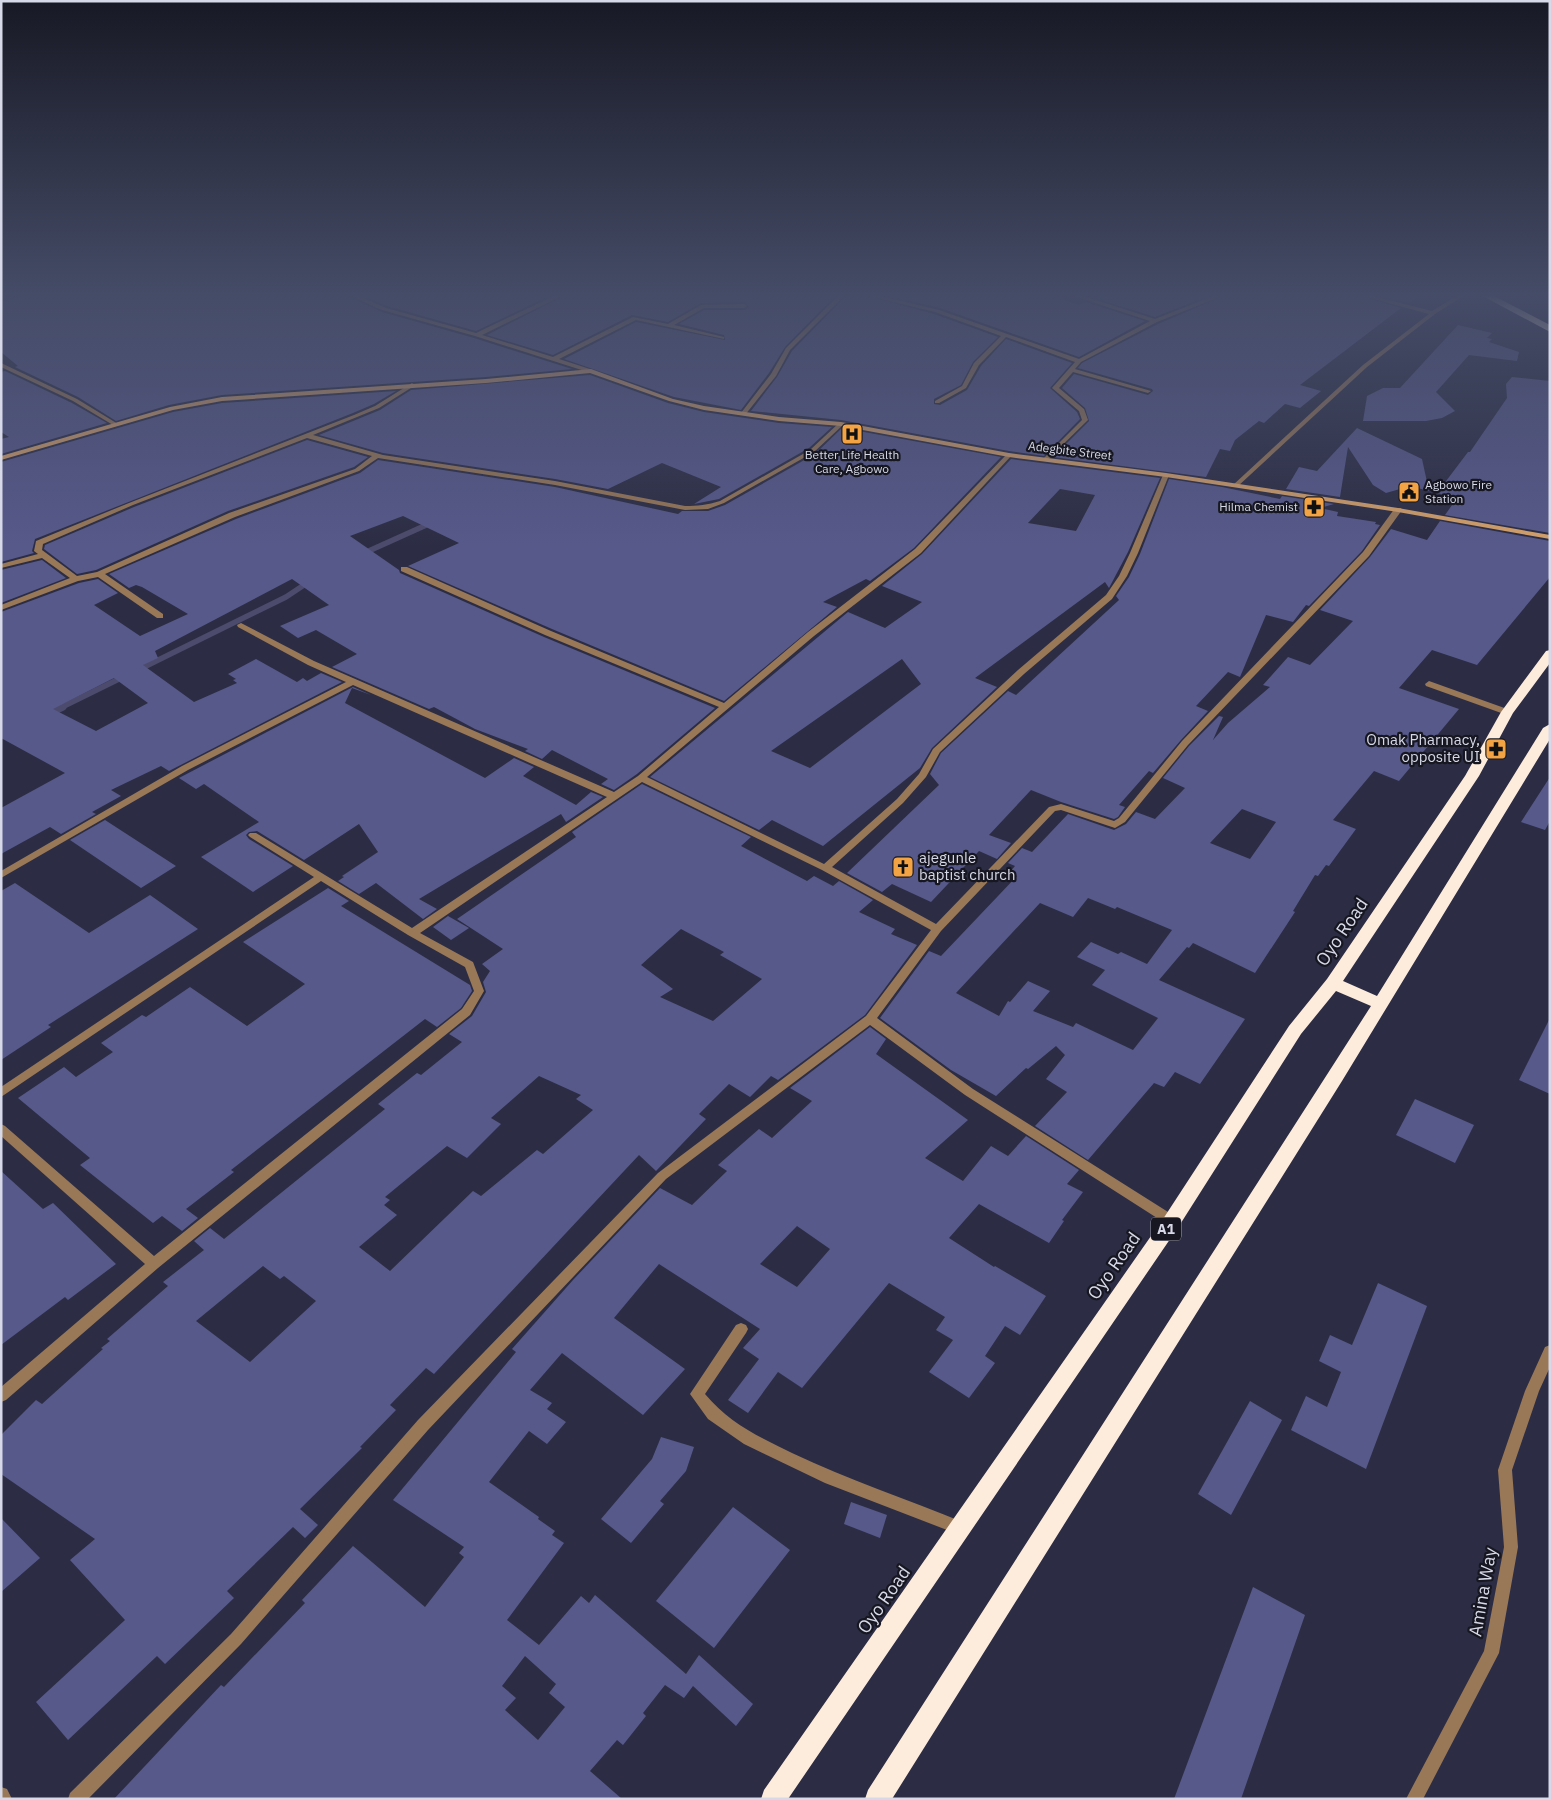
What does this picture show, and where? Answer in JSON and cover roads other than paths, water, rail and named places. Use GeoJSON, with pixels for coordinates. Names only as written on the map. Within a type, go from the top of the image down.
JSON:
{"type":"FeatureCollection","features":[{"type":"Feature","properties":{"kind":"highway","name":"Oyo Road"},"geometry":{"type":"LineString","coordinates":[[773,1799],[1172,1221],[1295,1030],[1333,983],[1472,776],[1507,712],[1550,654]]}},
{"type":"Feature","properties":{"kind":"highway"},"geometry":{"type":"LineString","coordinates":[[877,1799],[1381,1004],[1550,728]]}},
{"type":"Feature","properties":{"kind":"highway"},"geometry":{"type":"LineString","coordinates":[[1333,983],[1381,1004]]}},
{"type":"Feature","properties":{"kind":"street"},"geometry":{"type":"LineString","coordinates":[[31,379],[75,400],[115,424]]}},
{"type":"Feature","properties":{"kind":"street"},"geometry":{"type":"LineString","coordinates":[[1,458],[172,408],[222,399],[489,379]]}},
{"type":"Feature","properties":{"kind":"street","name":"Adegbite Street"},"geometry":{"type":"LineString","coordinates":[[613,379],[671,400],[704,408],[841,424],[1009,455],[1398,510],[1550,537]]}},
{"type":"Feature","properties":{"kind":"street"},"geometry":{"type":"LineString","coordinates":[[743,414],[771,379]]}},
{"type":"Feature","properties":{"kind":"street"},"geometry":{"type":"LineString","coordinates":[[937,402],[964,387],[968,379]]}},
{"type":"Feature","properties":{"kind":"street"},"geometry":{"type":"LineString","coordinates":[[1046,459],[1085,420],[1082,410],[1055,388],[1064,379]]}},
{"type":"Feature","properties":{"kind":"street"},"geometry":{"type":"LineString","coordinates":[[1105,379],[1148,391]]}},
{"type":"Feature","properties":{"kind":"street"},"geometry":{"type":"LineString","coordinates":[[1235,486],[1351,379]]}},
{"type":"Feature","properties":{"kind":"street"},"geometry":{"type":"LineString","coordinates":[[76,579],[38,551],[39,543],[130,504],[377,407],[412,385]]}},
{"type":"Feature","properties":{"kind":"street"},"geometry":{"type":"LineString","coordinates":[[304,435],[376,456],[555,482],[685,508],[702,508],[717,504],[812,451],[841,424]]}},
{"type":"Feature","properties":{"kind":"street"},"geometry":{"type":"LineString","coordinates":[[412,933],[641,778],[811,634],[918,551],[1009,455]]}},
{"type":"Feature","properties":{"kind":"street"},"geometry":{"type":"LineString","coordinates":[[1,608],[76,579],[99,574],[232,516],[357,470],[376,456]]}},
{"type":"Feature","properties":{"kind":"street"},"geometry":{"type":"LineString","coordinates":[[825,868],[900,801],[923,775],[936,751],[1021,672],[1109,597],[1130,561],[1166,476]]}},
{"type":"Feature","properties":{"kind":"street"},"geometry":{"type":"LineString","coordinates":[[76,1799],[236,1639],[424,1425],[662,1176],[870,1019],[937,929],[1052,809],[1062,807],[1115,825],[1122,820],[1185,743],[1366,554],[1398,510]]}},
{"type":"Feature","properties":{"kind":"street"},"geometry":{"type":"LineString","coordinates":[[1,566],[43,554]]}},
{"type":"Feature","properties":{"kind":"street"},"geometry":{"type":"LineString","coordinates":[[404,569],[548,633],[724,706]]}},
{"type":"Feature","properties":{"kind":"street"},"geometry":{"type":"LineString","coordinates":[[99,574],[160,616]]}},
{"type":"Feature","properties":{"kind":"street"},"geometry":{"type":"LineString","coordinates":[[241,625],[352,682],[614,796]]}},
{"type":"Feature","properties":{"kind":"street"},"geometry":{"type":"LineString","coordinates":[[1,874],[185,768],[352,682]]}},
{"type":"Feature","properties":{"kind":"street"},"geometry":{"type":"LineString","coordinates":[[1429,684],[1507,712]]}},
{"type":"Feature","properties":{"kind":"street"},"geometry":{"type":"LineString","coordinates":[[641,778],[825,868],[937,929]]}},
{"type":"Feature","properties":{"kind":"street"},"geometry":{"type":"LineString","coordinates":[[1,1396],[154,1264],[466,1012],[479,991],[469,965],[412,933],[253,835]]}},
{"type":"Feature","properties":{"kind":"street"},"geometry":{"type":"LineString","coordinates":[[1,1093],[321,877]]}},
{"type":"Feature","properties":{"kind":"street"},"geometry":{"type":"LineString","coordinates":[[870,1019],[969,1092],[1172,1221]]}},
{"type":"Feature","properties":{"kind":"street"},"geometry":{"type":"LineString","coordinates":[[1,1129],[154,1264]]}},
{"type":"Feature","properties":{"kind":"street"},"geometry":{"type":"LineString","coordinates":[[741,1329],[697,1394],[713,1414],[749,1438],[830,1478],[960,1528]]}},
{"type":"Feature","properties":{"kind":"street","name":"Amina Way"},"geometry":{"type":"LineString","coordinates":[[1414,1799],[1492,1653],[1511,1548],[1505,1470],[1532,1391],[1550,1351]]}},
{"type":"Feature","properties":{"kind":"street"},"geometry":{"type":"LineString","coordinates":[[1,1795],[4,1799]]}},
{"type":"Feature","properties":{"kind":"waterway"},"geometry":{"type":"LineString","coordinates":[[362,554],[433,522]]}},
{"type":"Feature","properties":{"kind":"waterway"},"geometry":{"type":"LineString","coordinates":[[136,671],[286,597],[310,581]]}},
{"type":"Feature","properties":{"kind":"waterway"},"geometry":{"type":"LineString","coordinates":[[60,708],[125,676]]}},
{"type":"Feature","properties":{"kind":"waterway"},"geometry":{"type":"LineString","coordinates":[[46,715],[63,707]]}},
{"type":"Feature","properties":{"kind":"place","name":"Better Life Health Care, Agbowo"},"geometry":{"type":"Point","coordinates":[852,434]}},
{"type":"Feature","properties":{"kind":"place","name":"Agbowo Fire Station"},"geometry":{"type":"Point","coordinates":[1409,492]}},
{"type":"Feature","properties":{"kind":"place","name":"Hilma Chemist"},"geometry":{"type":"Point","coordinates":[1314,507]}},
{"type":"Feature","properties":{"kind":"place","name":"Omak Pharmacy, opposite UI"},"geometry":{"type":"Point","coordinates":[1496,749]}},
{"type":"Feature","properties":{"kind":"place","name":"ajegunle baptist church"},"geometry":{"type":"Point","coordinates":[903,867]}}]}
